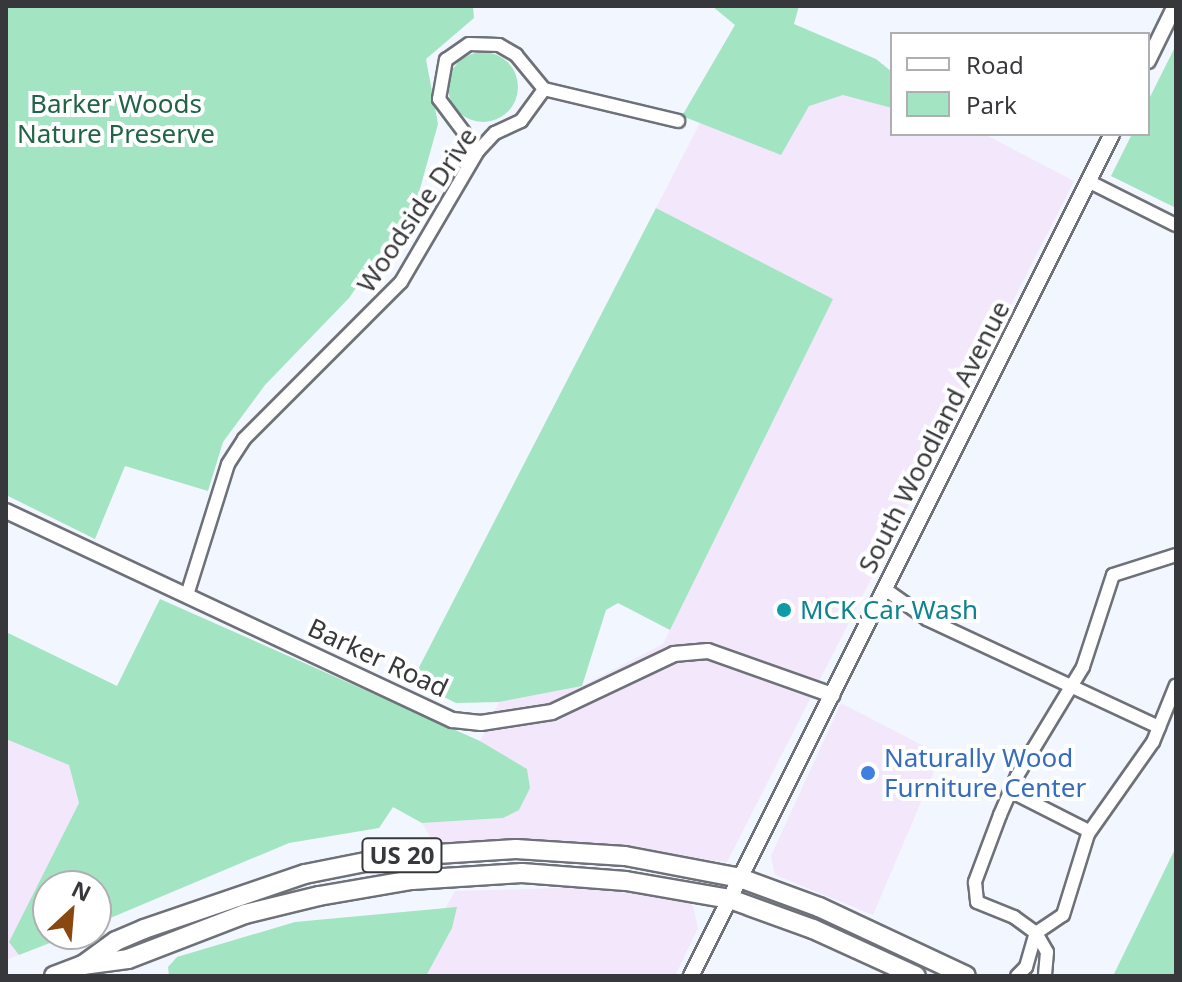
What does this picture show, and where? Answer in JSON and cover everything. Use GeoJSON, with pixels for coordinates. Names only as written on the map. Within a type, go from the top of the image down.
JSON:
{"type":"FeatureCollection","features":[{"type":"Feature","properties":{"kind":"main road","name":"US 20"},"geometry":{"type":"LineString","coordinates":[[83,965],[116,941],[214,903],[305,874],[390,857],[465,850],[576,851],[740,878],[849,920],[966,976]]}},
{"type":"Feature","properties":{"kind":"main road","name":"US 20"},"geometry":{"type":"LineString","coordinates":[[54,976],[83,965],[128,959],[245,914],[412,880],[522,873],[626,881],[730,899],[813,929],[916,976]]}},
{"type":"Feature","properties":{"kind":"street"},"geometry":{"type":"LineString","coordinates":[[1150,57],[1175,6]]}},
{"type":"Feature","properties":{"kind":"street"},"geometry":{"type":"LineString","coordinates":[[478,151],[439,99],[446,60],[469,44],[499,45],[516,55],[544,89],[678,121]]}},
{"type":"Feature","properties":{"kind":"street","name":"Woodside Drive"},"geometry":{"type":"LineString","coordinates":[[187,595],[228,464],[244,439],[401,282],[478,151],[495,133],[521,121],[544,89]]}},
{"type":"Feature","properties":{"kind":"street","name":"South Woodland Avenue"},"geometry":{"type":"LineString","coordinates":[[691,976],[1111,136]]}},
{"type":"Feature","properties":{"kind":"street"},"geometry":{"type":"LineString","coordinates":[[1088,181],[1176,225]]}},
{"type":"Feature","properties":{"kind":"street","name":"Barker Road"},"geometry":{"type":"LineString","coordinates":[[6,511],[453,720],[481,723],[552,712],[674,654],[708,651],[832,695]]}},
{"type":"Feature","properties":{"kind":"street"},"geometry":{"type":"LineString","coordinates":[[1045,976],[1047,952],[1036,933],[1014,917],[984,908],[974,893],[1010,791],[1075,685],[1113,575],[1176,555]]}},
{"type":"Feature","properties":{"kind":"street"},"geometry":{"type":"LineString","coordinates":[[885,589],[927,619],[1075,685],[1159,727]]}},
{"type":"Feature","properties":{"kind":"street"},"geometry":{"type":"LineString","coordinates":[[1017,976],[1026,967],[1036,933],[1063,915],[1089,831],[1159,727],[1176,685]]}},
{"type":"Feature","properties":{"kind":"street"},"geometry":{"type":"LineString","coordinates":[[1010,791],[1089,831]]}},
{"type":"Feature","properties":{"kind":"shaded area"},"geometry":{"type":"Polygon","coordinates":[[[756,15],[890,85],[890,136],[988,136],[1074,181],[727,862],[572,843],[434,843],[422,823],[503,818],[527,769],[480,741],[499,702],[582,686],[663,644],[833,299],[656,208],[756,15]]]}},
{"type":"Feature","properties":{"kind":"shaded area"},"geometry":{"type":"Polygon","coordinates":[[[841,703],[941,755],[873,915],[775,875],[771,856],[841,703]]]}},
{"type":"Feature","properties":{"kind":"shaded area"},"geometry":{"type":"Polygon","coordinates":[[[11,738],[69,765],[79,803],[46,870],[32,870],[32,898],[10,942],[19,955],[6,960],[6,739],[11,738]]]}},
{"type":"Feature","properties":{"kind":"shaded area"},"geometry":{"type":"Polygon","coordinates":[[[599,887],[684,899],[693,906],[698,928],[675,976],[407,976],[455,891],[599,887]]]}},
{"type":"Feature","properties":{"kind":"green space","name":"Barker Woods Nature Preserve"},"geometry":{"type":"Polygon","coordinates":[[[6,6],[473,6],[474,18],[426,59],[438,124],[416,203],[349,298],[265,385],[223,442],[208,491],[125,466],[95,539],[6,495],[6,6]]]}},
{"type":"Feature","properties":{"kind":"green space"},"geometry":{"type":"Polygon","coordinates":[[[712,6],[799,6],[794,24],[876,59],[890,70],[890,107],[843,95],[809,106],[781,155],[682,116],[735,25],[712,6]]]}},
{"type":"Feature","properties":{"kind":"green space"},"geometry":{"type":"Polygon","coordinates":[[[1176,45],[1176,208],[1111,176],[1131,136],[1150,136],[1150,97],[1176,45]]]}},
{"type":"Feature","properties":{"kind":"green space"},"geometry":{"type":"Polygon","coordinates":[[[483,52],[508,62],[518,87],[508,112],[483,122],[458,112],[448,87],[458,62],[483,52]]]}},
{"type":"Feature","properties":{"kind":"green space"},"geometry":{"type":"Polygon","coordinates":[[[656,208],[833,299],[670,630],[618,603],[606,610],[582,686],[499,702],[456,703],[412,681],[656,208]]]}},
{"type":"Feature","properties":{"kind":"green space"},"geometry":{"type":"Polygon","coordinates":[[[160,599],[480,741],[527,769],[530,788],[519,810],[503,818],[422,823],[393,807],[379,828],[289,843],[112,917],[112,870],[45,870],[79,803],[69,765],[6,739],[6,632],[117,686],[160,599]]]}},
{"type":"Feature","properties":{"kind":"green space"},"geometry":{"type":"Polygon","coordinates":[[[1176,847],[1176,976],[1113,976],[1176,847]]]}},
{"type":"Feature","properties":{"kind":"green space"},"geometry":{"type":"Polygon","coordinates":[[[32,896],[32,950],[19,955],[9,942],[32,896]]]}},
{"type":"Feature","properties":{"kind":"green space"},"geometry":{"type":"Polygon","coordinates":[[[457,907],[452,928],[426,976],[169,976],[168,967],[177,957],[295,922],[457,907]]]}},
{"type":"Feature","properties":{"kind":"place","name":"MCK Car Wash"},"geometry":{"type":"Point","coordinates":[784,610]}},
{"type":"Feature","properties":{"kind":"place","name":"Naturally Wood Furniture Center"},"geometry":{"type":"Point","coordinates":[868,773]}}]}
